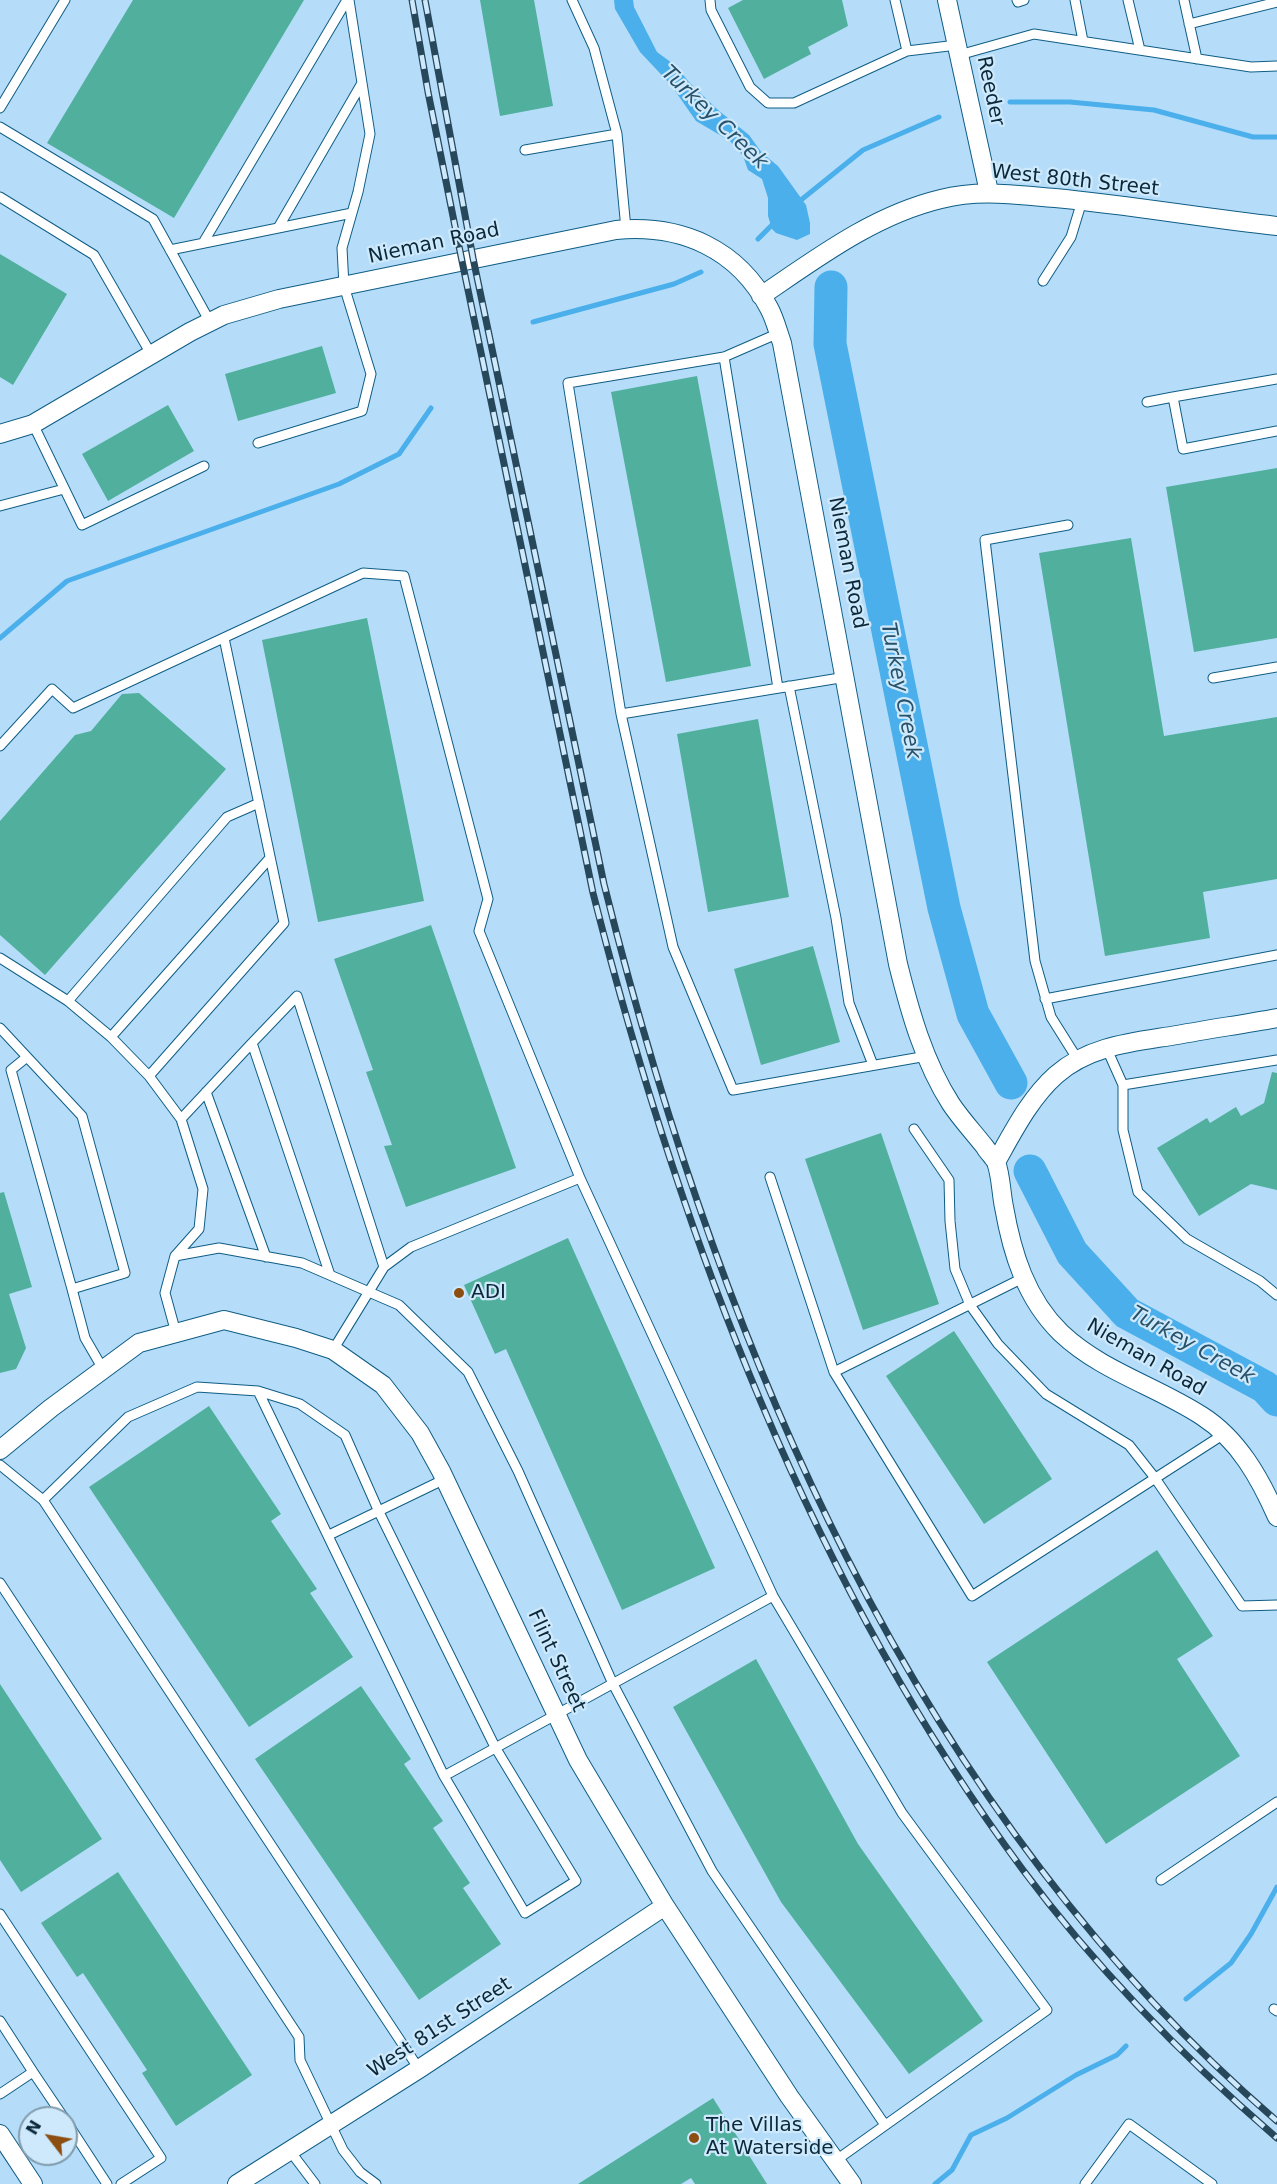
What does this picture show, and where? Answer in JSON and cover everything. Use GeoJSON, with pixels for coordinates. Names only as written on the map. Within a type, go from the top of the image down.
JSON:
{"type":"FeatureCollection","features":[{"type":"Feature","properties":{"kind":"street","name":"Reeder"},"geometry":{"type":"LineString","coordinates":[[947,0],[989,192]]}},
{"type":"Feature","properties":{"kind":"street","name":"West 80th Street"},"geometry":{"type":"LineString","coordinates":[[761,296],[892,215],[942,198],[989,192],[1082,201],[1277,226]]}},
{"type":"Feature","properties":{"kind":"street","name":"Nieman Road"},"geometry":{"type":"LineString","coordinates":[[0,434],[33,424],[151,354],[224,315],[279,300],[626,229],[671,231],[708,246],[737,264],[770,309],[782,343],[898,964],[910,1011],[927,1056],[951,1104],[996,1162],[1009,1236],[1023,1278],[1036,1303],[1059,1331],[1086,1354],[1203,1417],[1224,1434],[1246,1460],[1265,1489],[1277,1517]]}},
{"type":"Feature","properties":{"kind":"street"},"geometry":{"type":"LineString","coordinates":[[996,1162],[1044,1087],[1057,1074],[1078,1060],[1106,1047],[1277,1018]]}},
{"type":"Feature","properties":{"kind":"street","name":"Flint Street"},"geometry":{"type":"LineString","coordinates":[[103,1369],[139,1343],[224,1320],[333,1350],[383,1385],[420,1433],[445,1479],[578,1760],[665,1906],[789,2096],[852,2184]]}},
{"type":"Feature","properties":{"kind":"street"},"geometry":{"type":"LineString","coordinates":[[0,1450],[103,1369]]}},
{"type":"Feature","properties":{"kind":"street","name":"West 81st Street"},"geometry":{"type":"LineString","coordinates":[[237,2184],[419,2069],[665,1906]]}},
{"type":"Feature","properties":{"kind":"street"},"geometry":{"type":"LineString","coordinates":[[0,2134],[33,2184]]}},
{"type":"Feature","properties":{"kind":"lane"},"geometry":{"type":"LineString","coordinates":[[0,108],[65,0]]}},
{"type":"Feature","properties":{"kind":"lane"},"geometry":{"type":"LineString","coordinates":[[258,443],[362,411],[371,374],[344,286],[342,248],[370,134],[348,0]]}},
{"type":"Feature","properties":{"kind":"lane"},"geometry":{"type":"LineString","coordinates":[[204,243],[348,0]]}},
{"type":"Feature","properties":{"kind":"lane"},"geometry":{"type":"LineString","coordinates":[[572,0],[594,48],[617,134],[626,229]]}},
{"type":"Feature","properties":{"kind":"lane"},"geometry":{"type":"LineString","coordinates":[[710,0],[711,10],[750,87],[768,103],[794,103],[907,51],[958,50],[1034,34],[1251,67],[1277,66]]}},
{"type":"Feature","properties":{"kind":"lane"},"geometry":{"type":"LineString","coordinates":[[895,0],[907,51]]}},
{"type":"Feature","properties":{"kind":"lane"},"geometry":{"type":"LineString","coordinates":[[1017,0],[1024,0]]}},
{"type":"Feature","properties":{"kind":"lane"},"geometry":{"type":"LineString","coordinates":[[1075,0],[1083,41]]}},
{"type":"Feature","properties":{"kind":"lane"},"geometry":{"type":"LineString","coordinates":[[1128,0],[1140,50]]}},
{"type":"Feature","properties":{"kind":"lane"},"geometry":{"type":"LineString","coordinates":[[1184,0],[1197,59]]}},
{"type":"Feature","properties":{"kind":"lane"},"geometry":{"type":"LineString","coordinates":[[1189,24],[1277,2]]}},
{"type":"Feature","properties":{"kind":"lane"},"geometry":{"type":"LineString","coordinates":[[278,228],[362,83]]}},
{"type":"Feature","properties":{"kind":"lane"},"geometry":{"type":"LineString","coordinates":[[0,126],[153,219],[210,322]]}},
{"type":"Feature","properties":{"kind":"lane"},"geometry":{"type":"LineString","coordinates":[[525,150],[617,134]]}},
{"type":"Feature","properties":{"kind":"lane"},"geometry":{"type":"LineString","coordinates":[[0,196],[94,255],[151,354]]}},
{"type":"Feature","properties":{"kind":"lane"},"geometry":{"type":"LineString","coordinates":[[1043,280],[1071,237],[1082,201]]}},
{"type":"Feature","properties":{"kind":"lane"},"geometry":{"type":"LineString","coordinates":[[170,250],[352,213]]}},
{"type":"Feature","properties":{"kind":"lane"},"geometry":{"type":"LineString","coordinates":[[779,333],[724,357],[568,382],[621,714],[673,946],[733,1090],[927,1056]]}},
{"type":"Feature","properties":{"kind":"lane"},"geometry":{"type":"LineString","coordinates":[[724,357],[778,688]]}},
{"type":"Feature","properties":{"kind":"lane"},"geometry":{"type":"LineString","coordinates":[[1147,402],[1277,379]]}},
{"type":"Feature","properties":{"kind":"lane"},"geometry":{"type":"LineString","coordinates":[[1173,397],[1183,449],[1277,431]]}},
{"type":"Feature","properties":{"kind":"lane"},"geometry":{"type":"LineString","coordinates":[[33,424],[82,525],[204,466]]}},
{"type":"Feature","properties":{"kind":"lane"},"geometry":{"type":"LineString","coordinates":[[0,506],[64,489]]}},
{"type":"Feature","properties":{"kind":"lane"},"geometry":{"type":"LineString","coordinates":[[1068,525],[985,540],[1035,961],[1051,1017],[1078,1060]]}},
{"type":"Feature","properties":{"kind":"lane"},"geometry":{"type":"LineString","coordinates":[[0,746],[52,689],[73,708],[363,573],[404,576],[488,899],[479,931],[580,1178],[773,1596],[902,1814],[1047,2010],[835,2161]]}},
{"type":"Feature","properties":{"kind":"lane"},"geometry":{"type":"LineString","coordinates":[[149,1076],[284,923],[224,638]]}},
{"type":"Feature","properties":{"kind":"lane"},"geometry":{"type":"LineString","coordinates":[[1213,678],[1277,667]]}},
{"type":"Feature","properties":{"kind":"lane"},"geometry":{"type":"LineString","coordinates":[[621,714],[846,677]]}},
{"type":"Feature","properties":{"kind":"lane"},"geometry":{"type":"LineString","coordinates":[[789,686],[836,918],[849,1003],[873,1065]]}},
{"type":"Feature","properties":{"kind":"lane"},"geometry":{"type":"LineString","coordinates":[[68,1000],[227,817],[259,803]]}},
{"type":"Feature","properties":{"kind":"lane"},"geometry":{"type":"LineString","coordinates":[[111,1037],[270,858]]}},
{"type":"Feature","properties":{"kind":"lane"},"geometry":{"type":"LineString","coordinates":[[1045,999],[1277,955]]}},
{"type":"Feature","properties":{"kind":"lane"},"geometry":{"type":"LineString","coordinates":[[0,958],[68,1000],[111,1037],[149,1076],[182,1119],[204,1189],[199,1229],[175,1256],[165,1293],[176,1333]]}},
{"type":"Feature","properties":{"kind":"lane"},"geometry":{"type":"LineString","coordinates":[[182,1119],[297,996],[384,1267]]}},
{"type":"Feature","properties":{"kind":"lane"},"geometry":{"type":"LineString","coordinates":[[0,1028],[82,1116],[126,1273],[72,1289]]}},
{"type":"Feature","properties":{"kind":"lane"},"geometry":{"type":"LineString","coordinates":[[252,1043],[330,1275]]}},
{"type":"Feature","properties":{"kind":"lane"},"geometry":{"type":"LineString","coordinates":[[1106,1047],[1123,1085],[1123,1130],[1138,1192],[1186,1239],[1260,1281],[1277,1295]]}},
{"type":"Feature","properties":{"kind":"lane"},"geometry":{"type":"LineString","coordinates":[[27,1057],[11,1070],[85,1338],[103,1369]]}},
{"type":"Feature","properties":{"kind":"lane"},"geometry":{"type":"LineString","coordinates":[[1123,1085],[1277,1060]]}},
{"type":"Feature","properties":{"kind":"lane"},"geometry":{"type":"LineString","coordinates":[[206,1092],[266,1257]]}},
{"type":"Feature","properties":{"kind":"lane"},"geometry":{"type":"LineString","coordinates":[[914,1129],[949,1180],[955,1269],[970,1305],[998,1344],[1046,1394],[1129,1445],[1155,1478],[1242,1606],[1277,1605]]}},
{"type":"Feature","properties":{"kind":"lane"},"geometry":{"type":"LineString","coordinates":[[770,1177],[834,1372],[972,1596],[1224,1434]]}},
{"type":"Feature","properties":{"kind":"lane"},"geometry":{"type":"LineString","coordinates":[[333,1350],[384,1267],[411,1247],[580,1178]]}},
{"type":"Feature","properties":{"kind":"lane"},"geometry":{"type":"LineString","coordinates":[[175,1256],[219,1248],[302,1263],[399,1305],[468,1372],[518,1472],[613,1684],[712,1871],[885,2125]]}},
{"type":"Feature","properties":{"kind":"lane"},"geometry":{"type":"LineString","coordinates":[[834,1372],[1023,1278]]}},
{"type":"Feature","properties":{"kind":"lane"},"geometry":{"type":"LineString","coordinates":[[43,1500],[128,1417],[197,1387],[258,1391],[300,1404],[345,1436],[379,1512],[495,1747],[576,1881],[525,1913],[444,1776],[258,1391]]}},
{"type":"Feature","properties":{"kind":"lane"},"geometry":{"type":"LineString","coordinates":[[0,1465],[43,1500],[419,2069]]}},
{"type":"Feature","properties":{"kind":"lane"},"geometry":{"type":"LineString","coordinates":[[329,1535],[445,1479]]}},
{"type":"Feature","properties":{"kind":"lane"},"geometry":{"type":"LineString","coordinates":[[0,1584],[299,2037],[300,2060],[332,2124],[342,2150],[360,2172],[376,2184]]}},
{"type":"Feature","properties":{"kind":"lane"},"geometry":{"type":"LineString","coordinates":[[444,1776],[773,1596]]}},
{"type":"Feature","properties":{"kind":"lane"},"geometry":{"type":"LineString","coordinates":[[1161,1880],[1277,1802]]}},
{"type":"Feature","properties":{"kind":"lane"},"geometry":{"type":"LineString","coordinates":[[0,1914],[4,1928],[161,2158],[121,2184]]}},
{"type":"Feature","properties":{"kind":"lane"},"geometry":{"type":"LineString","coordinates":[[0,2021],[56,2106]]}},
{"type":"Feature","properties":{"kind":"lane"},"geometry":{"type":"LineString","coordinates":[[0,2094],[33,2072]]}},
{"type":"Feature","properties":{"kind":"lane"},"geometry":{"type":"LineString","coordinates":[[1085,2184],[1129,2124],[1212,2184]]}},
{"type":"Feature","properties":{"kind":"lane"},"geometry":{"type":"LineString","coordinates":[[78,2140],[107,2184]]}},
{"type":"Feature","properties":{"kind":"lane"},"geometry":{"type":"LineString","coordinates":[[290,2151],[315,2184]]}},
{"type":"Feature","properties":{"kind":"water"},"geometry":{"type":"Polygon","coordinates":[[[614,0],[633,0],[634,7],[657,52],[676,66],[688,81],[718,110],[749,135],[762,153],[778,166],[806,205],[810,234],[797,240],[776,233],[772,229],[768,216],[768,198],[762,179],[748,170],[743,156],[730,141],[696,121],[671,85],[640,52],[615,9],[614,0]]]}},
{"type":"Feature","properties":{"kind":"building"},"geometry":{"type":"Polygon","coordinates":[[[133,0],[304,0],[174,218],[47,143],[133,0]]]}},
{"type":"Feature","properties":{"kind":"building"},"geometry":{"type":"Polygon","coordinates":[[[480,0],[534,0],[553,106],[500,116],[480,0]]]}},
{"type":"Feature","properties":{"kind":"building"},"geometry":{"type":"Polygon","coordinates":[[[743,0],[842,0],[848,26],[808,47],[811,54],[764,79],[728,8],[743,0]]]}},
{"type":"Feature","properties":{"kind":"building"},"geometry":{"type":"Polygon","coordinates":[[[0,254],[67,294],[13,385],[0,377],[0,254]]]}},
{"type":"Feature","properties":{"kind":"building"},"geometry":{"type":"Polygon","coordinates":[[[322,346],[336,393],[238,421],[225,374],[322,346]]]}},
{"type":"Feature","properties":{"kind":"building"},"geometry":{"type":"Polygon","coordinates":[[[697,376],[751,666],[666,682],[611,392],[697,376]]]}},
{"type":"Feature","properties":{"kind":"building"},"geometry":{"type":"Polygon","coordinates":[[[168,405],[194,451],[108,501],[82,454],[168,405]]]}},
{"type":"Feature","properties":{"kind":"building"},"geometry":{"type":"Polygon","coordinates":[[[1277,468],[1277,638],[1194,652],[1166,487],[1277,468]]]}},
{"type":"Feature","properties":{"kind":"building"},"geometry":{"type":"Polygon","coordinates":[[[1131,538],[1164,736],[1277,717],[1277,879],[1203,892],[1210,938],[1105,956],[1039,553],[1131,538]]]}},
{"type":"Feature","properties":{"kind":"building"},"geometry":{"type":"Polygon","coordinates":[[[367,618],[424,901],[318,922],[262,640],[367,618]]]}},
{"type":"Feature","properties":{"kind":"building"},"geometry":{"type":"Polygon","coordinates":[[[139,693],[226,769],[45,975],[0,935],[0,821],[75,735],[91,731],[122,694],[139,693]]]}},
{"type":"Feature","properties":{"kind":"building"},"geometry":{"type":"Polygon","coordinates":[[[758,719],[789,897],[708,912],[677,734],[758,719]]]}},
{"type":"Feature","properties":{"kind":"building"},"geometry":{"type":"Polygon","coordinates":[[[431,925],[516,1168],[406,1207],[384,1146],[392,1145],[366,1072],[373,1070],[334,959],[431,925]]]}},
{"type":"Feature","properties":{"kind":"building"},"geometry":{"type":"Polygon","coordinates":[[[813,946],[840,1042],[761,1065],[734,969],[813,946]]]}},
{"type":"Feature","properties":{"kind":"building"},"geometry":{"type":"Polygon","coordinates":[[[1272,1072],[1277,1073],[1277,1190],[1251,1184],[1199,1216],[1157,1148],[1207,1118],[1210,1123],[1236,1107],[1241,1116],[1264,1103],[1272,1072]]]}},
{"type":"Feature","properties":{"kind":"building"},"geometry":{"type":"Polygon","coordinates":[[[881,1133],[939,1304],[863,1330],[805,1159],[881,1133]]]}},
{"type":"Feature","properties":{"kind":"building"},"geometry":{"type":"Polygon","coordinates":[[[4,1192],[32,1287],[9,1294],[26,1348],[16,1369],[0,1373],[0,1193],[4,1192]]]}},
{"type":"Feature","properties":{"kind":"building"},"geometry":{"type":"Polygon","coordinates":[[[568,1238],[715,1568],[622,1610],[506,1349],[495,1354],[464,1285],[568,1238]]]}},
{"type":"Feature","properties":{"kind":"building"},"geometry":{"type":"Polygon","coordinates":[[[954,1331],[1052,1479],[984,1524],[886,1376],[954,1331]]]}},
{"type":"Feature","properties":{"kind":"building"},"geometry":{"type":"Polygon","coordinates":[[[209,1406],[281,1514],[271,1521],[317,1589],[310,1593],[353,1657],[249,1727],[89,1487],[209,1406]]]}},
{"type":"Feature","properties":{"kind":"building"},"geometry":{"type":"Polygon","coordinates":[[[1157,1550],[1213,1636],[1177,1659],[1240,1756],[1106,1844],[987,1662],[1157,1550]]]}},
{"type":"Feature","properties":{"kind":"building"},"geometry":{"type":"Polygon","coordinates":[[[756,1659],[858,1844],[983,2021],[909,2074],[781,1902],[673,1707],[756,1659]]]}},
{"type":"Feature","properties":{"kind":"building"},"geometry":{"type":"Polygon","coordinates":[[[0,1684],[102,1839],[21,1892],[0,1860],[0,1684]]]}},
{"type":"Feature","properties":{"kind":"building"},"geometry":{"type":"Polygon","coordinates":[[[361,1686],[411,1759],[404,1764],[443,1821],[433,1828],[470,1883],[463,1888],[501,1944],[419,2000],[255,1759],[361,1686]]]}},
{"type":"Feature","properties":{"kind":"building"},"geometry":{"type":"Polygon","coordinates":[[[118,1872],[252,2075],[176,2126],[142,2073],[147,2070],[83,1973],[77,1977],[41,1923],[118,1872]]]}},
{"type":"Feature","properties":{"kind":"building","name":"The Villas At Waterside"},"geometry":{"type":"Polygon","coordinates":[[[713,2098],[767,2184],[695,2184],[691,2178],[681,2184],[578,2184],[713,2098]]]}},
{"type":"Feature","properties":{"kind":"waterway"},"geometry":{"type":"LineString","coordinates":[[1010,102],[1070,102],[1154,110],[1253,137],[1277,137]]}},
{"type":"Feature","properties":{"kind":"waterway"},"geometry":{"type":"LineString","coordinates":[[796,204],[863,150],[939,117]]}},
{"type":"Feature","properties":{"kind":"waterway"},"geometry":{"type":"LineString","coordinates":[[758,239],[775,222]]}},
{"type":"Feature","properties":{"kind":"waterway"},"geometry":{"type":"LineString","coordinates":[[533,322],[674,284],[701,272]]}},
{"type":"Feature","properties":{"kind":"waterway","name":"Turkey Creek"},"geometry":{"type":"LineString","coordinates":[[831,287],[830,344],[944,908],[973,1014],[1011,1083]]}},
{"type":"Feature","properties":{"kind":"waterway"},"geometry":{"type":"LineString","coordinates":[[0,638],[67,581],[339,484],[399,454],[431,408]]}},
{"type":"Feature","properties":{"kind":"waterway","name":"Turkey Creek"},"geometry":{"type":"LineString","coordinates":[[1030,1171],[1072,1253],[1127,1313],[1265,1387],[1277,1400]]}},
{"type":"Feature","properties":{"kind":"waterway"},"geometry":{"type":"LineString","coordinates":[[1186,1999],[1231,1963],[1251,1934],[1277,1887]]}},
{"type":"Feature","properties":{"kind":"waterway"},"geometry":{"type":"LineString","coordinates":[[935,2184],[952,2170],[971,2135],[1007,2118],[1076,2075],[1117,2055],[1126,2046]]}},
{"type":"Feature","properties":{"kind":"railway"},"geometry":{"type":"LineString","coordinates":[[412,0],[462,261],[593,893],[667,1150],[711,1277],[761,1403],[817,1525],[879,1645],[947,1760],[1023,1870],[1080,1942],[1142,2011],[1242,2108],[1277,2138]]}},
{"type":"Feature","properties":{"kind":"railway"},"geometry":{"type":"LineString","coordinates":[[425,0],[473,258],[604,884],[651,1056],[706,1226],[771,1394],[846,1556],[934,1713],[1034,1860],[1148,1997],[1277,2121]]}},
{"type":"Feature","properties":{"kind":"place","name":"ADI"},"geometry":{"type":"Point","coordinates":[459,1293]}},
{"type":"Feature","properties":{"kind":"place","name":"The Villas At Waterside"},"geometry":{"type":"Point","coordinates":[694,2138]}}]}
